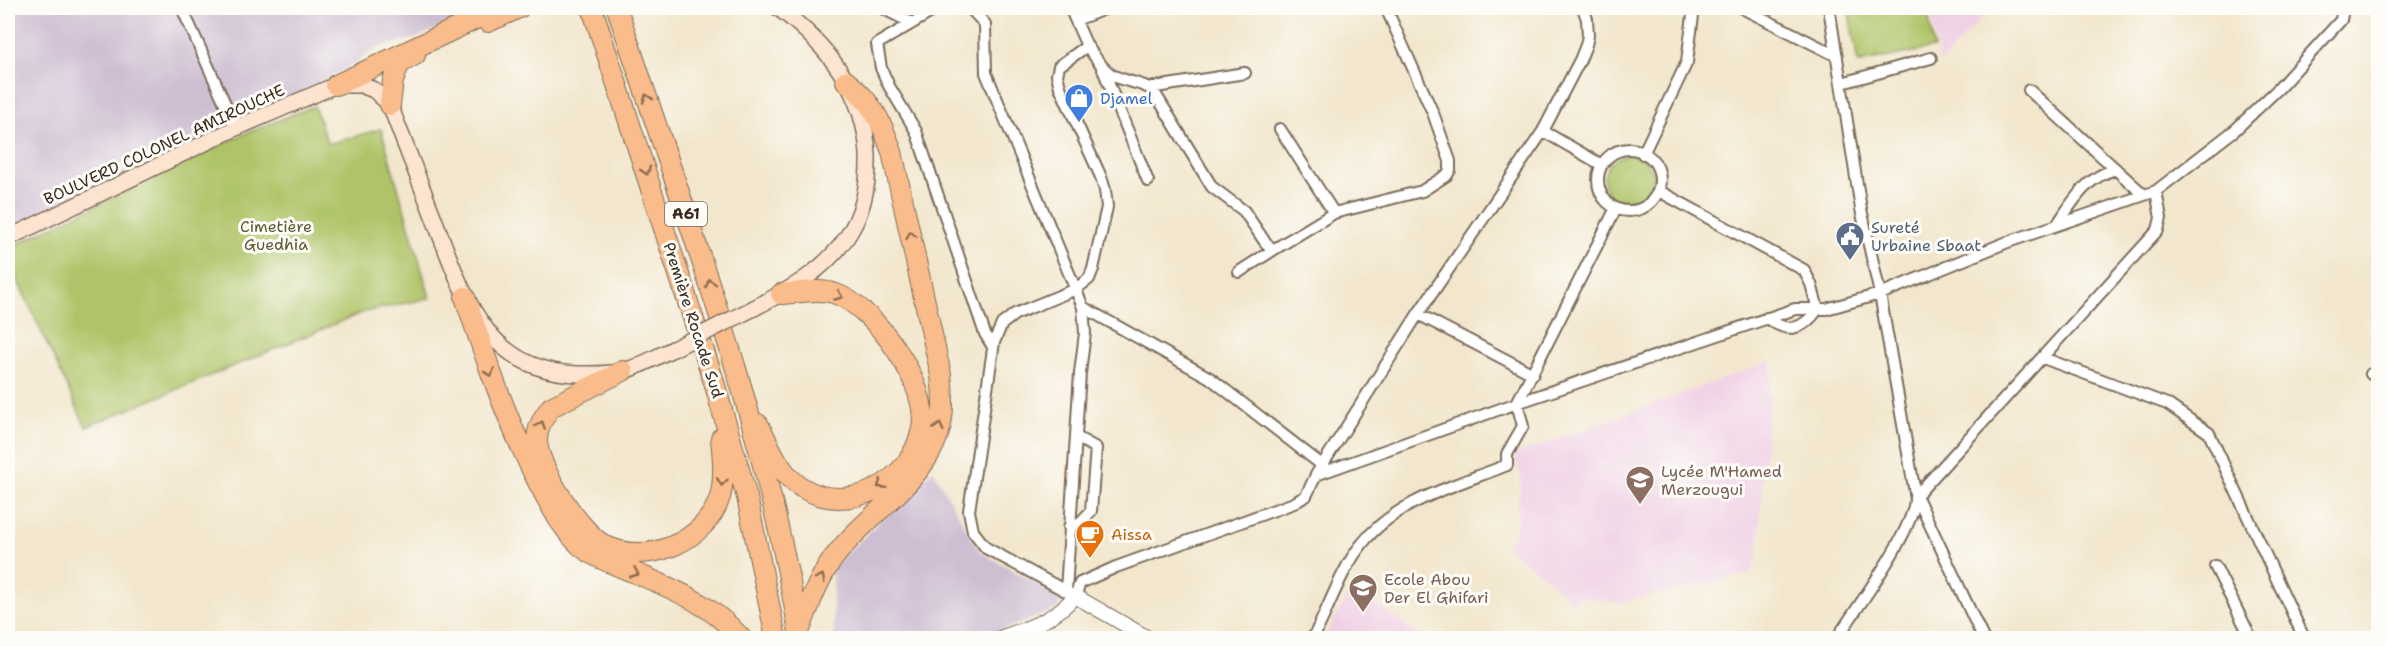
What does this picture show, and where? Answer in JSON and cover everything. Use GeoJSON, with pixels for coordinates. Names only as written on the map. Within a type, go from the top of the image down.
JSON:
{"type":"FeatureCollection","features":[{"type":"Feature","properties":{"kind":"highway"},"geometry":{"type":"LineString","coordinates":[[336,85],[499,8]]}},
{"type":"Feature","properties":{"kind":"highway"},"geometry":{"type":"LineString","coordinates":[[390,105],[393,81],[399,64],[519,8]]}},
{"type":"Feature","properties":{"kind":"highway"},"geometry":{"type":"LineString","coordinates":[[579,8],[601,36]]}},
{"type":"Feature","properties":{"kind":"highway","name":"Première Rocade Sud"},"geometry":{"type":"LineString","coordinates":[[592,8],[714,382],[747,497],[776,639]]}},
{"type":"Feature","properties":{"kind":"highway","name":"Première Rocade Sud"},"geometry":{"type":"LineString","coordinates":[[617,8],[708,278],[744,400],[779,535],[800,635]]}},
{"type":"Feature","properties":{"kind":"highway"},"geometry":{"type":"LineString","coordinates":[[624,29],[626,8]]}},
{"type":"Feature","properties":{"kind":"highway"},"geometry":{"type":"LineString","coordinates":[[800,635],[820,577],[828,564],[853,534],[910,482],[924,463],[938,434],[944,405],[941,375],[892,152],[875,110],[862,94],[846,81]]}},
{"type":"Feature","properties":{"kind":"highway"},"geometry":{"type":"LineString","coordinates":[[744,400],[783,471],[799,486],[824,498],[848,499],[866,494],[885,484],[907,464],[917,449],[923,425],[922,406],[914,382],[884,332],[866,313],[834,293],[781,294]]}},
{"type":"Feature","properties":{"kind":"highway"},"geometry":{"type":"LineString","coordinates":[[465,297],[493,382],[519,443],[555,514],[573,537],[586,550],[605,560],[676,590],[708,607],[727,622],[741,639]]}},
{"type":"Feature","properties":{"kind":"highway"},"geometry":{"type":"LineString","coordinates":[[623,371],[551,407],[543,417],[538,429],[537,441],[539,454],[566,506],[585,531],[609,547],[634,554],[651,553],[693,536],[708,521],[719,498],[724,462],[714,382]]}},
{"type":"Feature","properties":{"kind":"main road"},"geometry":{"type":"LineString","coordinates":[[336,85],[361,85],[374,90],[390,105],[465,297],[491,337],[518,359],[540,369],[560,373],[601,375],[623,371],[673,349],[801,283],[833,254],[847,236],[865,196],[869,171],[866,134],[859,106],[837,66],[818,43],[778,8]]}},
{"type":"Feature","properties":{"kind":"main road","name":"BOULVERD COLONEL AMIROUCHE"},"geometry":{"type":"LineString","coordinates":[[8,238],[236,128],[336,85]]}},
{"type":"Feature","properties":{"kind":"street"},"geometry":{"type":"LineString","coordinates":[[182,8],[236,128]]}},
{"type":"Feature","properties":{"kind":"street"},"geometry":{"type":"LineString","coordinates":[[882,8],[912,23]]}},
{"type":"Feature","properties":{"kind":"street"},"geometry":{"type":"LineString","coordinates":[[938,8],[877,44],[877,52],[889,86],[916,131],[985,334],[993,347]]}},
{"type":"Feature","properties":{"kind":"street"},"geometry":{"type":"LineString","coordinates":[[970,8],[985,24],[986,73],[1083,307],[1085,333],[1069,527],[1070,593]]}},
{"type":"Feature","properties":{"kind":"street"},"geometry":{"type":"LineString","coordinates":[[1071,8],[1087,46],[1100,63],[1113,75],[1149,88],[1160,99],[1212,187],[1244,211],[1273,250]]}},
{"type":"Feature","properties":{"kind":"street"},"geometry":{"type":"LineString","coordinates":[[1076,20],[1107,8]]}},
{"type":"Feature","properties":{"kind":"street"},"geometry":{"type":"LineString","coordinates":[[1239,272],[1334,213],[1422,191],[1447,175],[1450,170],[1450,161],[1433,113],[1386,8]]}},
{"type":"Feature","properties":{"kind":"street"},"geometry":{"type":"LineString","coordinates":[[1000,639],[1051,618],[1063,610],[1070,593],[1080,583],[1116,567],[1294,503],[1306,496],[1418,314],[1543,131],[1586,45],[1587,19],[1583,8]]}},
{"type":"Feature","properties":{"kind":"street"},"geometry":{"type":"LineString","coordinates":[[1643,154],[1687,62],[1694,8]]}},
{"type":"Feature","properties":{"kind":"street"},"geometry":{"type":"LineString","coordinates":[[1742,8],[1837,56]]}},
{"type":"Feature","properties":{"kind":"street"},"geometry":{"type":"LineString","coordinates":[[1829,8],[1861,208],[1880,294],[1916,494],[1916,505],[1900,541],[1837,639]]}},
{"type":"Feature","properties":{"kind":"street"},"geometry":{"type":"LineString","coordinates":[[1322,471],[1795,309],[1818,309],[1880,294],[2005,243],[2156,191],[2235,130],[2272,95],[2341,20],[2343,8]]}},
{"type":"Feature","properties":{"kind":"street"},"geometry":{"type":"LineString","coordinates":[[1087,46],[1059,66],[1057,75],[1060,87],[1101,177],[1107,207],[1093,270],[1089,279],[1076,289],[1015,314],[1002,324],[993,347],[969,511],[973,531],[986,548],[1070,593],[1148,639]]}},
{"type":"Feature","properties":{"kind":"street"},"geometry":{"type":"LineString","coordinates":[[1842,83],[1931,58]]}},
{"type":"Feature","properties":{"kind":"street"},"geometry":{"type":"LineString","coordinates":[[1100,63],[1148,181]]}},
{"type":"Feature","properties":{"kind":"street"},"geometry":{"type":"LineString","coordinates":[[1149,88],[1245,73]]}},
{"type":"Feature","properties":{"kind":"street"},"geometry":{"type":"LineString","coordinates":[[2029,90],[2144,195]]}},
{"type":"Feature","properties":{"kind":"street"},"geometry":{"type":"LineString","coordinates":[[1280,129],[1334,213]]}},
{"type":"Feature","properties":{"kind":"street"},"geometry":{"type":"LineString","coordinates":[[1543,131],[1602,165]]}},
{"type":"Feature","properties":{"kind":"street"},"geometry":{"type":"LineString","coordinates":[[1625,149],[1637,149],[1643,154],[1655,161],[1660,171],[1659,191],[1645,208],[1634,212],[1616,208],[1604,199],[1599,189],[1598,179],[1602,165],[1615,152],[1625,149]]}},
{"type":"Feature","properties":{"kind":"street"},"geometry":{"type":"LineString","coordinates":[[2056,225],[2089,181],[2098,175],[2116,169]]}},
{"type":"Feature","properties":{"kind":"street"},"geometry":{"type":"LineString","coordinates":[[1659,191],[1804,270],[1811,284],[1818,309]]}},
{"type":"Feature","properties":{"kind":"street"},"geometry":{"type":"LineString","coordinates":[[1916,494],[2158,230],[2161,218],[2156,191]]}},
{"type":"Feature","properties":{"kind":"street"},"geometry":{"type":"LineString","coordinates":[[1313,639],[1360,545],[1374,530],[1392,516],[1422,499],[1507,465],[1507,453],[1523,426],[1517,403],[1616,208]]}},
{"type":"Feature","properties":{"kind":"street"},"geometry":{"type":"LineString","coordinates":[[1083,307],[1210,378],[1322,471]]}},
{"type":"Feature","properties":{"kind":"street"},"geometry":{"type":"LineString","coordinates":[[1767,318],[1778,327],[1792,329],[1805,323],[1818,309]]}},
{"type":"Feature","properties":{"kind":"street"},"geometry":{"type":"LineString","coordinates":[[1418,314],[1533,374]]}},
{"type":"Feature","properties":{"kind":"street"},"geometry":{"type":"LineString","coordinates":[[2043,358],[2167,404],[2209,433],[2304,639]]}},
{"type":"Feature","properties":{"kind":"street"},"geometry":{"type":"LineString","coordinates":[[1069,527],[1079,524],[1091,511],[1096,448],[1076,436]]}},
{"type":"Feature","properties":{"kind":"street"},"geometry":{"type":"LineString","coordinates":[[1916,494],[1983,639]]}},
{"type":"Feature","properties":{"kind":"street"},"geometry":{"type":"LineString","coordinates":[[2215,566],[2251,639]]}},
{"type":"Feature","properties":{"kind":"shaded area"},"geometry":{"type":"Polygon","coordinates":[[[8,8],[483,8],[416,38],[379,47],[346,69],[236,124],[8,230],[8,8]]]}},
{"type":"Feature","properties":{"kind":"shaded area"},"geometry":{"type":"Polygon","coordinates":[[[1930,8],[1990,8],[1940,64],[1930,8]]]}},
{"type":"Feature","properties":{"kind":"shaded area","name":"Lycée M'Hamed Merzougui"},"geometry":{"type":"Polygon","coordinates":[[[1772,361],[1757,563],[1749,574],[1618,603],[1578,596],[1574,602],[1505,545],[1515,535],[1521,475],[1514,455],[1772,361]]]}},
{"type":"Feature","properties":{"kind":"shaded area"},"geometry":{"type":"Polygon","coordinates":[[[933,470],[979,551],[1057,595],[1061,608],[981,638],[834,638],[832,568],[933,470]]]}},
{"type":"Feature","properties":{"kind":"shaded area","name":"Ecole Abou Der El Ghifari"},"geometry":{"type":"Polygon","coordinates":[[[1352,588],[1424,638],[1324,638],[1352,588]]]}},
{"type":"Feature","properties":{"kind":"green space"},"geometry":{"type":"Polygon","coordinates":[[[1848,8],[1927,8],[1934,48],[1858,63],[1848,8]]]}},
{"type":"Feature","properties":{"kind":"green space","name":"Cimetière Guedhia"},"geometry":{"type":"Polygon","coordinates":[[[314,106],[328,144],[381,129],[430,298],[364,312],[86,427],[8,260],[8,248],[244,134],[314,106]]]}},
{"type":"Feature","properties":{"kind":"green space"},"geometry":{"type":"Polygon","coordinates":[[[1624,155],[1634,155],[1647,162],[1654,175],[1654,185],[1647,198],[1634,205],[1624,205],[1615,201],[1608,194],[1604,185],[1604,175],[1608,166],[1615,159],[1624,155]]]}},
{"type":"Feature","properties":{"kind":"place","name":"Djamel"},"geometry":{"type":"Point","coordinates":[1079,124]}},
{"type":"Feature","properties":{"kind":"place","name":"Sureté Urbaine Sbaat"},"geometry":{"type":"Point","coordinates":[1850,262]}},
{"type":"Feature","properties":{"kind":"place","name":"Lycée M'Hamed Merzougui"},"geometry":{"type":"Point","coordinates":[1640,506]}},
{"type":"Feature","properties":{"kind":"place","name":"Aissa"},"geometry":{"type":"Point","coordinates":[1090,560]}},
{"type":"Feature","properties":{"kind":"place","name":"Ecole Abou Der El Ghifari"},"geometry":{"type":"Point","coordinates":[1363,614]}}]}
